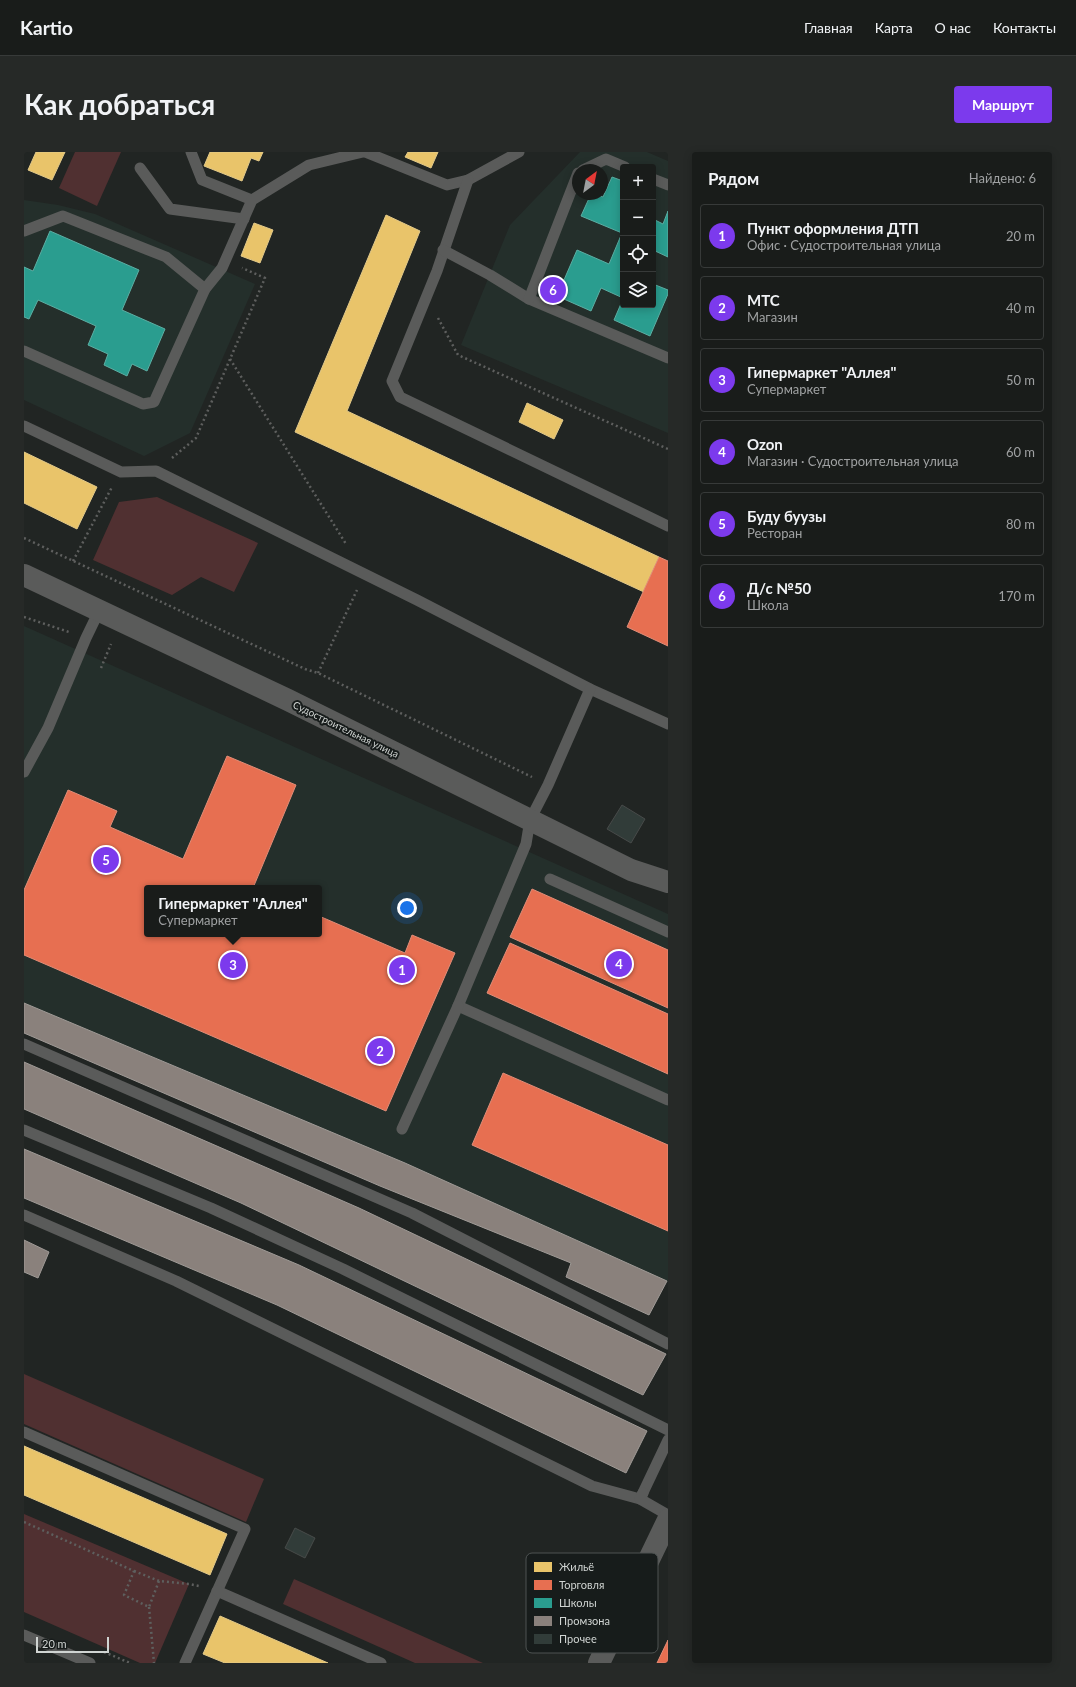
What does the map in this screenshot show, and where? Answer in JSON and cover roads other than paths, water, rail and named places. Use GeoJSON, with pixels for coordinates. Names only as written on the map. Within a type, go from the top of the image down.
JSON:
{"type":"FeatureCollection","features":[{"type":"Feature","properties":{"kind":"street","name":"Судостроительная улица"},"geometry":{"type":"LineString","coordinates":[[24,575],[281,697],[631,870],[668,882]]}},
{"type":"Feature","properties":{"kind":"street"},"geometry":{"type":"LineString","coordinates":[[653,1553],[666,1526]]}},
{"type":"Feature","properties":{"kind":"street"},"geometry":{"type":"LineString","coordinates":[[598,1663],[603,1653]]}},
{"type":"Feature","properties":{"kind":"lane"},"geometry":{"type":"LineString","coordinates":[[191,152],[202,180],[252,200]]}},
{"type":"Feature","properties":{"kind":"lane"},"geometry":{"type":"LineString","coordinates":[[24,351],[143,404],[154,402],[205,289],[222,268],[252,200],[309,165],[364,152],[447,185],[468,180],[519,152]]}},
{"type":"Feature","properties":{"kind":"lane"},"geometry":{"type":"LineString","coordinates":[[596,164],[606,159],[620,165]]}},
{"type":"Feature","properties":{"kind":"lane"},"geometry":{"type":"LineString","coordinates":[[140,168],[170,209],[244,219]]}},
{"type":"Feature","properties":{"kind":"lane"},"geometry":{"type":"LineString","coordinates":[[468,180],[444,250],[392,381],[400,398],[668,526]]}},
{"type":"Feature","properties":{"kind":"lane"},"geometry":{"type":"LineString","coordinates":[[656,180],[668,185]]}},
{"type":"Feature","properties":{"kind":"lane"},"geometry":{"type":"LineString","coordinates":[[529,299],[572,188]]}},
{"type":"Feature","properties":{"kind":"lane"},"geometry":{"type":"LineString","coordinates":[[24,231],[63,216],[166,257],[205,289]]}},
{"type":"Feature","properties":{"kind":"lane"},"geometry":{"type":"LineString","coordinates":[[444,250],[490,275],[529,299],[668,358]]}},
{"type":"Feature","properties":{"kind":"lane"},"geometry":{"type":"LineString","coordinates":[[24,426],[121,472],[156,471],[364,574],[590,689],[668,724]]}},
{"type":"Feature","properties":{"kind":"lane"},"geometry":{"type":"LineString","coordinates":[[24,772],[48,728],[99,611]]}},
{"type":"Feature","properties":{"kind":"lane"},"geometry":{"type":"LineString","coordinates":[[402,1129],[458,1006],[526,844],[530,820],[548,785],[590,689]]}},
{"type":"Feature","properties":{"kind":"lane"},"geometry":{"type":"LineString","coordinates":[[550,879],[668,932]]}},
{"type":"Feature","properties":{"kind":"lane"},"geometry":{"type":"LineString","coordinates":[[458,1006],[668,1100]]}},
{"type":"Feature","properties":{"kind":"lane"},"geometry":{"type":"LineString","coordinates":[[24,1044],[412,1213],[668,1344]]}},
{"type":"Feature","properties":{"kind":"lane"},"geometry":{"type":"LineString","coordinates":[[24,1130],[210,1208],[336,1266],[668,1430]]}},
{"type":"Feature","properties":{"kind":"lane"},"geometry":{"type":"LineString","coordinates":[[24,1215],[176,1281],[592,1486],[640,1499],[666,1526]]}},
{"type":"Feature","properties":{"kind":"lane"},"geometry":{"type":"LineString","coordinates":[[24,1432],[244,1529],[185,1663]]}},
{"type":"Feature","properties":{"kind":"lane"},"geometry":{"type":"LineString","coordinates":[[640,1499],[668,1440]]}},
{"type":"Feature","properties":{"kind":"lane"},"geometry":{"type":"LineString","coordinates":[[217,1591],[381,1663]]}},
{"type":"Feature","properties":{"kind":"lane"},"geometry":{"type":"LineString","coordinates":[[24,1635],[90,1663]]}},
{"type":"Feature","properties":{"kind":"place","name":"Д/с №50"},"geometry":{"type":"Point","coordinates":[553,290]}},
{"type":"Feature","properties":{"kind":"place","name":"Буду буузы"},"geometry":{"type":"Point","coordinates":[106,860]}},
{"type":"Feature","properties":{"kind":"place","name":"Ozon"},"geometry":{"type":"Point","coordinates":[619,964]}},
{"type":"Feature","properties":{"kind":"place","name":"Гипермаркет \"Аллея\""},"geometry":{"type":"Point","coordinates":[233,965]}},
{"type":"Feature","properties":{"kind":"place","name":"Пункт оформления ДТП"},"geometry":{"type":"Point","coordinates":[402,970]}},
{"type":"Feature","properties":{"kind":"place","name":"МТС"},"geometry":{"type":"Point","coordinates":[380,1051]}}]}
